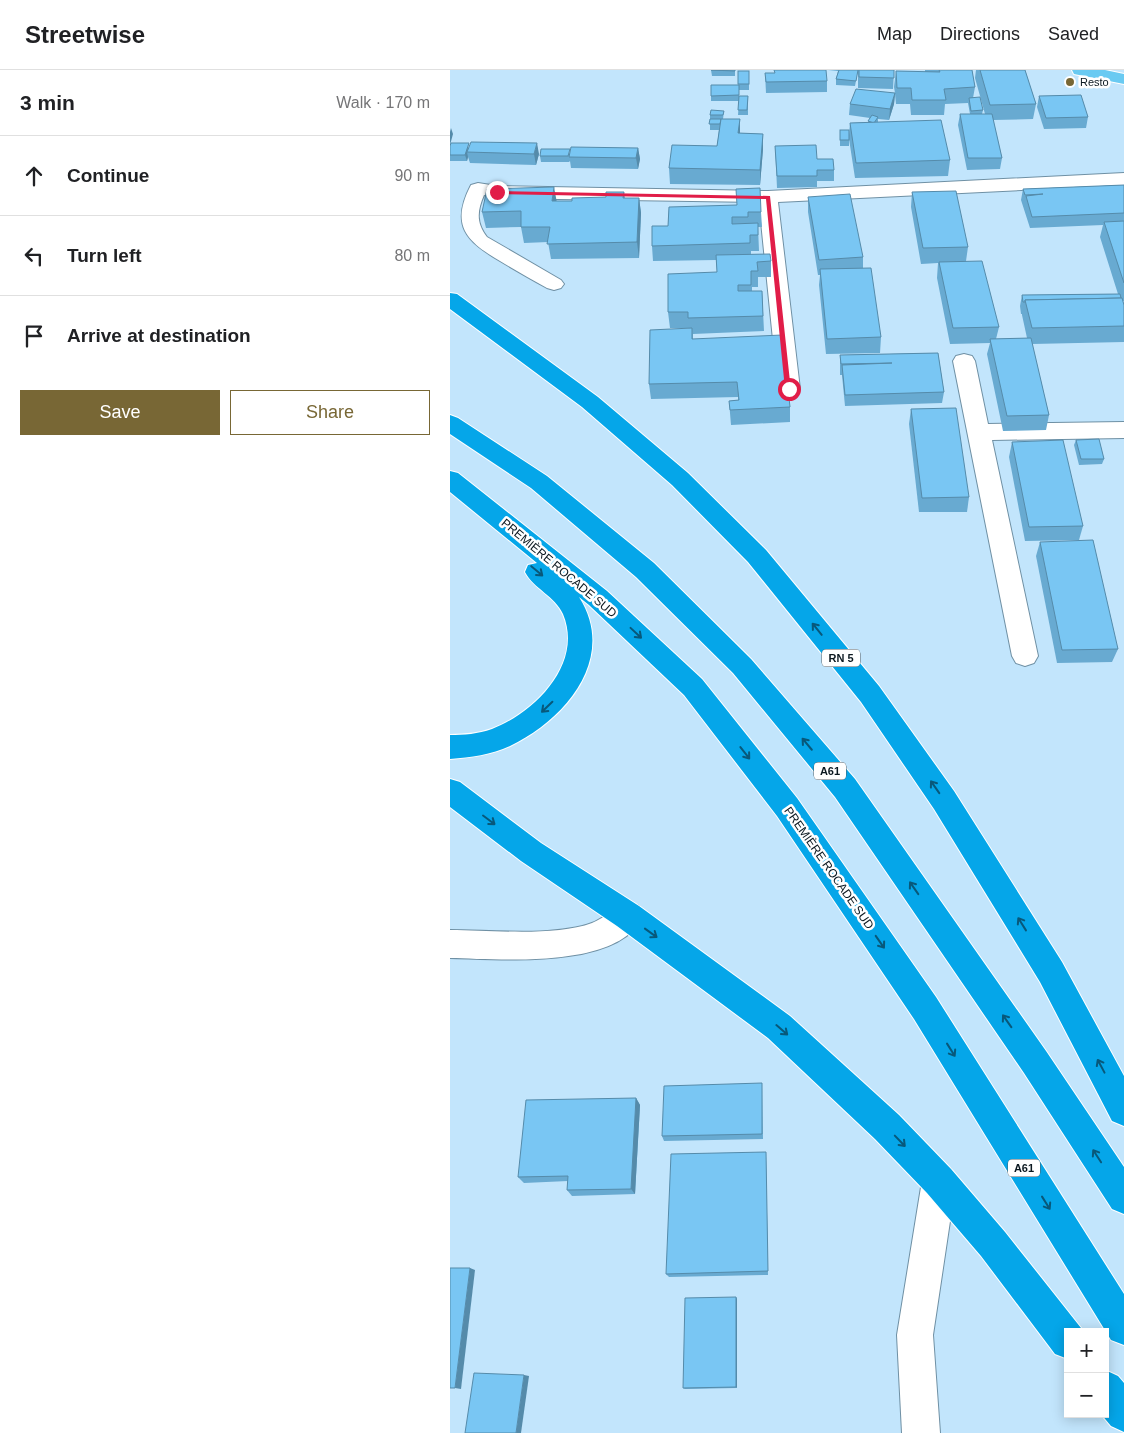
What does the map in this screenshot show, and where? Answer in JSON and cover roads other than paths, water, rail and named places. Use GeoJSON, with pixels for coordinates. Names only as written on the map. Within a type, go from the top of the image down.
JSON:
{"type":"FeatureCollection","features":[{"type":"Feature","properties":{"kind":"highway","name":"RN 5"},"geometry":{"type":"LineString","coordinates":[[450,299],[598,409],[680,479],[757,556],[870,694],[944,800],[1051,972],[1124,1109]]}},
{"type":"Feature","properties":{"kind":"highway","name":"A61"},"geometry":{"type":"LineString","coordinates":[[450,423],[539,482],[645,570],[742,666],[845,788],[1035,1062],[1124,1197]]}},
{"type":"Feature","properties":{"kind":"highway","name":"PREMIÈRE ROCADE SUD"},"geometry":{"type":"LineString","coordinates":[[450,479],[598,598],[693,687],[787,807],[926,1008],[1124,1328]]}},
{"type":"Feature","properties":{"kind":"highway"},"geometry":{"type":"LineString","coordinates":[[450,492],[469,515],[563,593],[575,612],[581,634],[581,650],[573,673],[558,697],[536,718],[509,734],[478,745],[450,747]]}},
{"type":"Feature","properties":{"kind":"highway"},"geometry":{"type":"LineString","coordinates":[[450,791],[531,852],[628,916],[779,1027],[887,1127],[938,1181],[993,1244],[1064,1335]]}},
{"type":"Feature","properties":{"kind":"highway"},"geometry":{"type":"LineString","coordinates":[[1109,1394],[1124,1413]]}},
{"type":"Feature","properties":{"kind":"main road"},"geometry":{"type":"LineString","coordinates":[[1080,70],[1124,79]]}},
{"type":"Feature","properties":{"kind":"street"},"geometry":{"type":"LineString","coordinates":[[554,284],[480,241],[471,230],[468,222],[469,211],[472,198],[478,189],[497,192],[768,197],[1124,179]]}},
{"type":"Feature","properties":{"kind":"street"},"geometry":{"type":"LineString","coordinates":[[768,197],[769,222],[789,389]]}},
{"type":"Feature","properties":{"kind":"street"},"geometry":{"type":"LineString","coordinates":[[964,361],[1025,656]]}},
{"type":"Feature","properties":{"kind":"street"},"geometry":{"type":"LineString","coordinates":[[979,432],[1124,430]]}},
{"type":"Feature","properties":{"kind":"street"},"geometry":{"type":"LineString","coordinates":[[450,944],[546,944],[582,939],[602,934],[628,916]]}},
{"type":"Feature","properties":{"kind":"street"},"geometry":{"type":"LineString","coordinates":[[921,1433],[914,1334],[938,1181]]}},
{"type":"Feature","properties":{"kind":"place","name":"Resto"},"geometry":{"type":"Point","coordinates":[1070,82]}}]}
